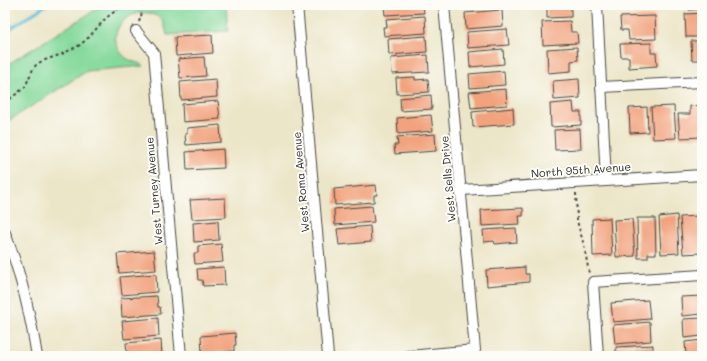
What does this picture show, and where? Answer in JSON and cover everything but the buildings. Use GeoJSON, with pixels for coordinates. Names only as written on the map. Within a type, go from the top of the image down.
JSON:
{"type":"FeatureCollection","features":[{"type":"Feature","properties":{"kind":"street","name":"West Roma Avenue"},"geometry":{"type":"LineString","coordinates":[[297,5],[328,356]]}},
{"type":"Feature","properties":{"kind":"street","name":"West Sells Drive"},"geometry":{"type":"LineString","coordinates":[[409,356],[475,350],[444,5]]}},
{"type":"Feature","properties":{"kind":"street"},"geometry":{"type":"LineString","coordinates":[[597,5],[606,180]]}},
{"type":"Feature","properties":{"kind":"street","name":"West Turney Avenue"},"geometry":{"type":"LineString","coordinates":[[136,31],[154,53],[181,356]]}},
{"type":"Feature","properties":{"kind":"street"},"geometry":{"type":"LineString","coordinates":[[601,87],[702,82]]}},
{"type":"Feature","properties":{"kind":"street","name":"North 95th Avenue"},"geometry":{"type":"LineString","coordinates":[[461,190],[702,175]]}},
{"type":"Feature","properties":{"kind":"street"},"geometry":{"type":"LineString","coordinates":[[5,232],[15,258],[28,308],[37,356]]}},
{"type":"Feature","properties":{"kind":"street"},"geometry":{"type":"LineString","coordinates":[[598,356],[593,282],[702,275]]}},
{"type":"Feature","properties":{"kind":"path"},"geometry":{"type":"LineString","coordinates":[[5,103],[24,88],[36,65],[80,45],[106,18],[123,5]]}},
{"type":"Feature","properties":{"kind":"path"},"geometry":{"type":"LineString","coordinates":[[136,31],[142,13],[140,5]]}},
{"type":"Feature","properties":{"kind":"path"},"geometry":{"type":"LineString","coordinates":[[576,182],[577,221],[584,245],[588,270],[593,282]]}},
{"type":"Feature","properties":{"kind":"green space"},"geometry":{"type":"Polygon","coordinates":[[[103,5],[226,5],[228,31],[167,35],[164,24],[160,18],[150,13],[140,13],[131,16],[123,21],[118,29],[116,38],[118,47],[127,59],[144,66],[87,71],[5,123],[5,66],[103,5]]]}},
{"type":"Feature","properties":{"kind":"waterway"},"geometry":{"type":"LineString","coordinates":[[5,32],[46,5]]}}]}
